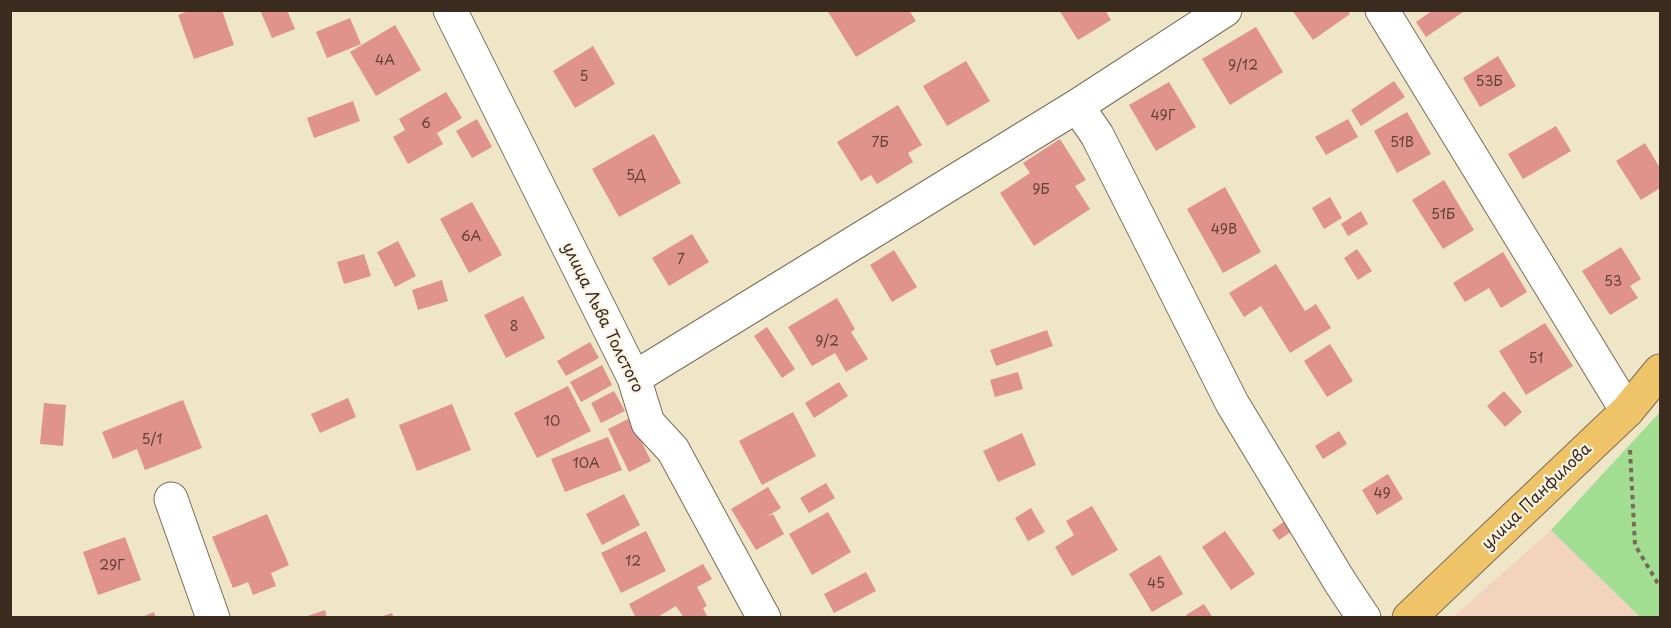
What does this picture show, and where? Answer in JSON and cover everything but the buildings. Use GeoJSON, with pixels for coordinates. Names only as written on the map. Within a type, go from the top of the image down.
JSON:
{"type":"FeatureCollection","features":[{"type":"Feature","properties":{"kind":"main road","name":"улица Панфилова"},"geometry":{"type":"LineString","coordinates":[[1409,618],[1627,411],[1660,371]]}},
{"type":"Feature","properties":{"kind":"street","name":"улица Льва Толстого"},"geometry":{"type":"LineString","coordinates":[[450,10],[634,378],[648,423],[673,450],[764,618]]}},
{"type":"Feature","properties":{"kind":"street"},"geometry":{"type":"LineString","coordinates":[[634,378],[1077,106],[1225,10]]}},
{"type":"Feature","properties":{"kind":"street"},"geometry":{"type":"LineString","coordinates":[[1382,10],[1627,411]]}},
{"type":"Feature","properties":{"kind":"street"},"geometry":{"type":"LineString","coordinates":[[1077,106],[1097,135],[1232,403],[1364,618]]}},
{"type":"Feature","properties":{"kind":"street"},"geometry":{"type":"LineString","coordinates":[[171,499],[213,618]]}},
{"type":"Feature","properties":{"kind":"path"},"geometry":{"type":"LineString","coordinates":[[1627,411],[1635,545],[1660,587]]}},
{"type":"Feature","properties":{"kind":"shaded area"},"geometry":{"type":"Polygon","coordinates":[[[1551,530],[1640,617],[1452,618],[1551,530]]]}},
{"type":"Feature","properties":{"kind":"green space"},"geometry":{"type":"Polygon","coordinates":[[[1660,412],[1660,617],[1640,617],[1551,530],[1660,412]]]}}]}
